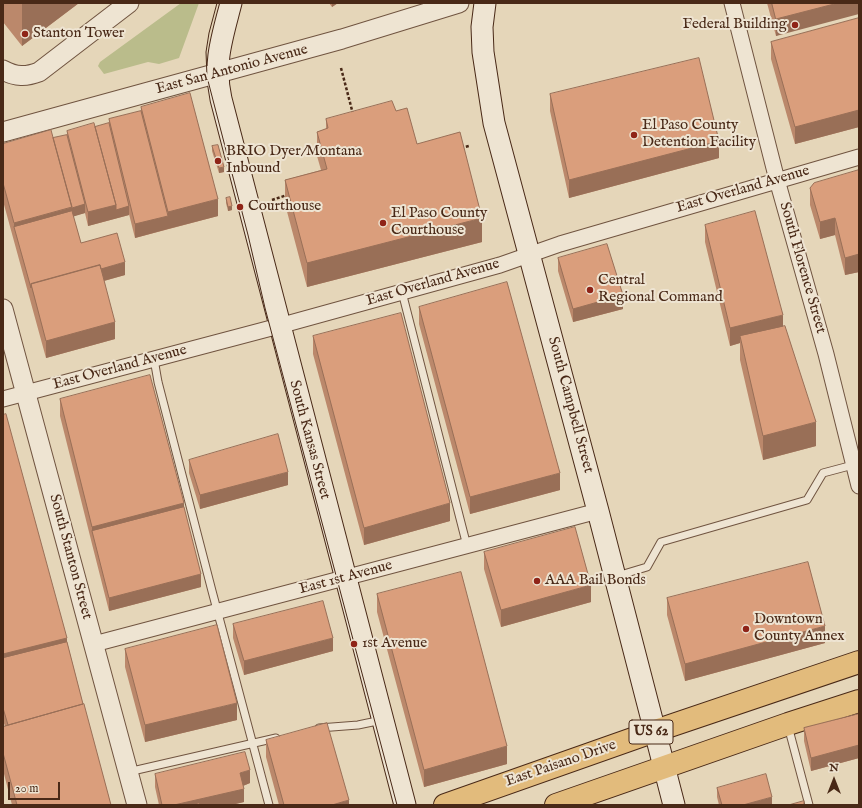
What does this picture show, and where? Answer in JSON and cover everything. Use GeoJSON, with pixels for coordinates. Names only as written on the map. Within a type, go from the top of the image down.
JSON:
{"type":"FeatureCollection","features":[{"type":"Feature","properties":{"kind":"main road","name":"South Kansas Street"},"geometry":{"type":"LineString","coordinates":[[230,3],[218,57],[217,73],[221,99],[405,805]]}},
{"type":"Feature","properties":{"kind":"main road","name":"South Campbell Street"},"geometry":{"type":"LineString","coordinates":[[485,3],[482,27],[483,52],[494,123],[598,510],[674,805]]}},
{"type":"Feature","properties":{"kind":"main road","name":"East Paisano Drive"},"geometry":{"type":"LineString","coordinates":[[445,805],[655,731],[859,662]]}},
{"type":"Feature","properties":{"kind":"main road","name":"US 62"},"geometry":{"type":"LineString","coordinates":[[556,805],[664,766],[788,724],[859,702]]}},
{"type":"Feature","properties":{"kind":"street"},"geometry":{"type":"LineString","coordinates":[[3,70],[10,74],[22,77],[30,76],[39,72],[129,3]]}},
{"type":"Feature","properties":{"kind":"street","name":"East San Antonio Avenue"},"geometry":{"type":"LineString","coordinates":[[3,132],[342,39],[459,3]]}},
{"type":"Feature","properties":{"kind":"street","name":"South Florence Street"},"geometry":{"type":"LineString","coordinates":[[732,3],[777,180],[826,354],[852,430],[853,465],[859,486]]}},
{"type":"Feature","properties":{"kind":"street","name":"East Overland Avenue"},"geometry":{"type":"LineString","coordinates":[[3,399],[280,326],[500,265],[529,254],[859,157]]}},
{"type":"Feature","properties":{"kind":"street","name":"South Stanton Street"},"geometry":{"type":"LineString","coordinates":[[3,309],[137,805]]}},
{"type":"Feature","properties":{"kind":"street","name":"East 1st Avenue"},"geometry":{"type":"LineString","coordinates":[[94,644],[598,510]]}},
{"type":"Feature","properties":{"kind":"lane"},"geometry":{"type":"LineString","coordinates":[[402,292],[467,546]]}},
{"type":"Feature","properties":{"kind":"lane"},"geometry":{"type":"LineString","coordinates":[[154,359],[158,382],[269,805]]}},
{"type":"Feature","properties":{"kind":"lane"},"geometry":{"type":"LineString","coordinates":[[615,576],[647,567],[661,542],[807,500],[823,473],[853,465]]}},
{"type":"Feature","properties":{"kind":"lane"},"geometry":{"type":"LineString","coordinates":[[314,729],[358,725],[383,720]]}},
{"type":"Feature","properties":{"kind":"lane"},"geometry":{"type":"LineString","coordinates":[[788,724],[809,805]]}},
{"type":"Feature","properties":{"kind":"lane"},"geometry":{"type":"LineString","coordinates":[[128,772],[284,736]]}},
{"type":"Feature","properties":{"kind":"path"},"geometry":{"type":"LineString","coordinates":[[341,68],[355,120]]}},
{"type":"Feature","properties":{"kind":"path"},"geometry":{"type":"LineString","coordinates":[[461,148],[469,146]]}},
{"type":"Feature","properties":{"kind":"path"},"geometry":{"type":"LineString","coordinates":[[272,200],[295,193]]}},
{"type":"Feature","properties":{"kind":"green space"},"geometry":{"type":"Polygon","coordinates":[[[181,3],[199,3],[179,58],[159,64],[148,62],[104,74],[98,66],[100,62],[181,3]]]}},
{"type":"Feature","properties":{"kind":"building"},"geometry":{"type":"Polygon","coordinates":[[[772,3],[838,3],[776,19],[772,3]]]}},
{"type":"Feature","properties":{"kind":"building"},"geometry":{"type":"Polygon","coordinates":[[[859,18],[859,110],[795,127],[771,42],[859,18]]]}},
{"type":"Feature","properties":{"kind":"building","name":"El Paso County Detention Facility"},"geometry":{"type":"Polygon","coordinates":[[[699,58],[719,141],[569,180],[550,94],[699,58]]]}},
{"type":"Feature","properties":{"kind":"building"},"geometry":{"type":"Polygon","coordinates":[[[190,93],[218,199],[168,212],[141,107],[190,93]]]}},
{"type":"Feature","properties":{"kind":"building","name":"El Paso County Courthouse"},"geometry":{"type":"Polygon","coordinates":[[[392,101],[396,111],[407,108],[417,144],[460,132],[482,218],[307,263],[285,180],[327,169],[317,132],[328,128],[326,119],[392,101]]]}},
{"type":"Feature","properties":{"kind":"building"},"geometry":{"type":"Polygon","coordinates":[[[141,111],[168,216],[135,224],[109,119],[141,111]]]}},
{"type":"Feature","properties":{"kind":"building"},"geometry":{"type":"Polygon","coordinates":[[[94,123],[116,205],[88,212],[67,131],[94,123]]]}},
{"type":"Feature","properties":{"kind":"building"},"geometry":{"type":"Polygon","coordinates":[[[109,123],[129,206],[116,210],[116,205],[95,127],[109,123]]]}},
{"type":"Feature","properties":{"kind":"building"},"geometry":{"type":"Polygon","coordinates":[[[51,130],[72,207],[14,223],[3,183],[3,144],[51,130]]]}},
{"type":"Feature","properties":{"kind":"building"},"geometry":{"type":"Polygon","coordinates":[[[67,135],[85,204],[72,208],[53,138],[67,135]]]}},
{"type":"Feature","properties":{"kind":"building","name":"BRIO Dyer/Montana Inbound"},"geometry":{"type":"Polygon","coordinates":[[[218,145],[224,167],[219,168],[212,146],[218,145]]]}},
{"type":"Feature","properties":{"kind":"building"},"geometry":{"type":"Polygon","coordinates":[[[859,170],[859,254],[845,258],[835,218],[820,222],[810,188],[814,183],[859,170]]]}},
{"type":"Feature","properties":{"kind":"building"},"geometry":{"type":"Polygon","coordinates":[[[230,197],[232,206],[228,207],[226,198],[230,197]]]}},
{"type":"Feature","properties":{"kind":"building"},"geometry":{"type":"Polygon","coordinates":[[[72,211],[81,243],[117,233],[125,262],[101,269],[100,265],[31,284],[31,288],[14,227],[72,211]]]}},
{"type":"Feature","properties":{"kind":"building"},"geometry":{"type":"Polygon","coordinates":[[[755,211],[783,315],[730,328],[705,225],[755,211]]]}},
{"type":"Feature","properties":{"kind":"building","name":"Central Regional Command"},"geometry":{"type":"Polygon","coordinates":[[[607,244],[623,295],[573,309],[558,258],[607,244]]]}},
{"type":"Feature","properties":{"kind":"building"},"geometry":{"type":"Polygon","coordinates":[[[100,265],[115,322],[46,341],[31,284],[100,265]]]}},
{"type":"Feature","properties":{"kind":"building"},"geometry":{"type":"Polygon","coordinates":[[[507,282],[560,473],[470,497],[419,307],[507,282]]]}},
{"type":"Feature","properties":{"kind":"building"},"geometry":{"type":"Polygon","coordinates":[[[401,313],[450,503],[364,528],[313,336],[401,313]]]}},
{"type":"Feature","properties":{"kind":"building"},"geometry":{"type":"Polygon","coordinates":[[[785,326],[816,422],[763,436],[740,336],[785,326]]]}},
{"type":"Feature","properties":{"kind":"building"},"geometry":{"type":"Polygon","coordinates":[[[150,375],[184,503],[92,527],[60,399],[150,375]]]}},
{"type":"Feature","properties":{"kind":"building"},"geometry":{"type":"Polygon","coordinates":[[[6,414],[67,638],[3,654],[3,415],[6,414]]]}},
{"type":"Feature","properties":{"kind":"building"},"geometry":{"type":"Polygon","coordinates":[[[278,434],[288,472],[200,495],[189,460],[278,434]]]}},
{"type":"Feature","properties":{"kind":"building"},"geometry":{"type":"Polygon","coordinates":[[[184,507],[201,574],[109,598],[92,531],[184,507]]]}},
{"type":"Feature","properties":{"kind":"building"},"geometry":{"type":"Polygon","coordinates":[[[575,527],[591,585],[501,610],[484,552],[575,527]]]}},
{"type":"Feature","properties":{"kind":"building","name":"Downtown County Annex"},"geometry":{"type":"Polygon","coordinates":[[[808,562],[825,626],[685,664],[667,598],[808,562]]]}},
{"type":"Feature","properties":{"kind":"building"},"geometry":{"type":"Polygon","coordinates":[[[461,572],[507,746],[424,770],[377,594],[461,572]]]}},
{"type":"Feature","properties":{"kind":"building"},"geometry":{"type":"Polygon","coordinates":[[[323,601],[333,638],[244,661],[233,624],[323,601]]]}},
{"type":"Feature","properties":{"kind":"building"},"geometry":{"type":"Polygon","coordinates":[[[217,625],[237,703],[145,725],[125,649],[217,625]]]}},
{"type":"Feature","properties":{"kind":"building"},"geometry":{"type":"Polygon","coordinates":[[[67,642],[83,704],[8,725],[3,708],[3,658],[67,642]]]}},
{"type":"Feature","properties":{"kind":"building"},"geometry":{"type":"Polygon","coordinates":[[[84,704],[111,805],[17,805],[3,753],[3,727],[84,704]]]}},
{"type":"Feature","properties":{"kind":"building"},"geometry":{"type":"Polygon","coordinates":[[[859,714],[859,745],[811,758],[804,728],[859,714]]]}},
{"type":"Feature","properties":{"kind":"building"},"geometry":{"type":"Polygon","coordinates":[[[327,723],[349,800],[332,805],[284,805],[266,740],[327,723]]]}},
{"type":"Feature","properties":{"kind":"building"},"geometry":{"type":"Polygon","coordinates":[[[245,752],[250,770],[240,773],[244,789],[174,805],[162,805],[155,774],[245,752]]]}},
{"type":"Feature","properties":{"kind":"building"},"geometry":{"type":"Polygon","coordinates":[[[766,774],[772,797],[743,805],[722,805],[717,788],[766,774]]]}},
{"type":"Feature","properties":{"kind":"building"},"geometry":{"type":"Polygon","coordinates":[[[804,801],[804,805],[789,805],[804,801]]]}},
{"type":"Feature","properties":{"kind":"tram line"},"geometry":{"type":"LineString","coordinates":[[217,3],[209,33],[206,52],[207,77],[248,235],[265,308],[397,805]]}},
{"type":"Feature","properties":{"kind":"place","name":"Federal Building"},"geometry":{"type":"Point","coordinates":[795,25]}},
{"type":"Feature","properties":{"kind":"place","name":"Stanton Tower"},"geometry":{"type":"Point","coordinates":[25,34]}},
{"type":"Feature","properties":{"kind":"place","name":"El Paso County Detention Facility"},"geometry":{"type":"Point","coordinates":[634,135]}},
{"type":"Feature","properties":{"kind":"place","name":"BRIO Dyer/Montana Inbound"},"geometry":{"type":"Point","coordinates":[218,161]}},
{"type":"Feature","properties":{"kind":"place","name":"Courthouse"},"geometry":{"type":"Point","coordinates":[240,207]}},
{"type":"Feature","properties":{"kind":"place","name":"El Paso County Courthouse"},"geometry":{"type":"Point","coordinates":[383,223]}},
{"type":"Feature","properties":{"kind":"place","name":"Central Regional Command"},"geometry":{"type":"Point","coordinates":[590,290]}},
{"type":"Feature","properties":{"kind":"place","name":"AAA Bail Bonds"},"geometry":{"type":"Point","coordinates":[537,581]}},
{"type":"Feature","properties":{"kind":"place","name":"Downtown County Annex"},"geometry":{"type":"Point","coordinates":[746,629]}},
{"type":"Feature","properties":{"kind":"place","name":"1st Avenue"},"geometry":{"type":"Point","coordinates":[354,644]}}]}
